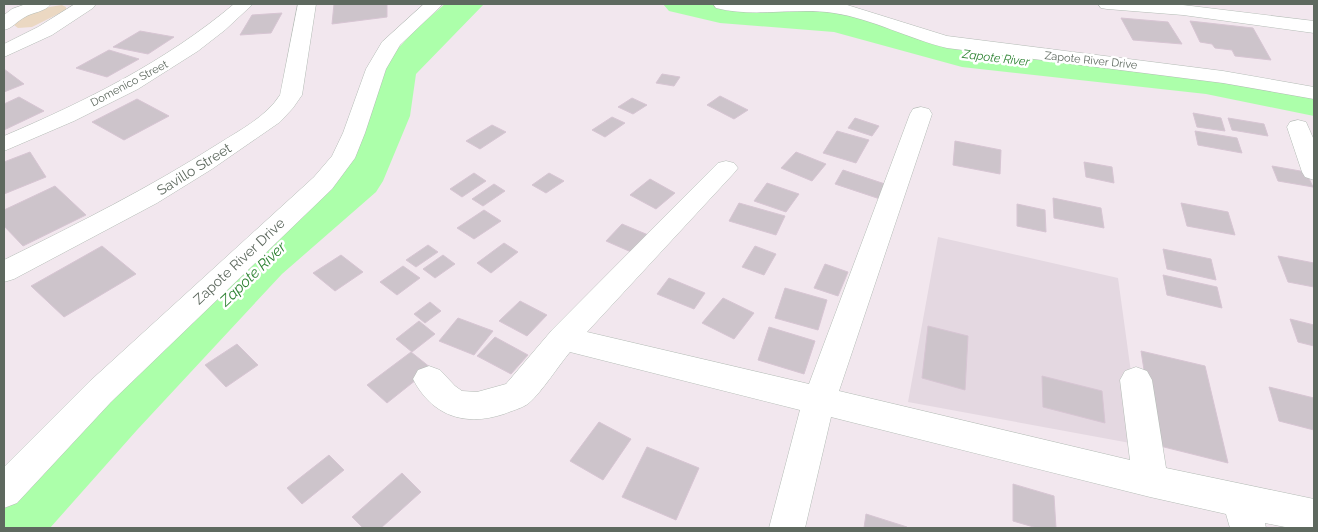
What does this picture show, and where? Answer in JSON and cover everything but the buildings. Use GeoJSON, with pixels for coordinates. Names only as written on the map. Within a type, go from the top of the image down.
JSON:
{"type":"FeatureCollection","features":[{"type":"Feature","properties":{"kind":"street"},"geometry":{"type":"LineString","coordinates":[[4,24],[18,13],[42,4]]}},
{"type":"Feature","properties":{"kind":"street"},"geometry":{"type":"LineString","coordinates":[[7,45],[45,31],[87,4]]}},
{"type":"Feature","properties":{"kind":"street","name":"Domenico Street"},"geometry":{"type":"LineString","coordinates":[[4,144],[76,111],[187,51],[222,25],[244,4]]}},
{"type":"Feature","properties":{"kind":"street","name":"Savillo Street"},"geometry":{"type":"LineString","coordinates":[[4,272],[141,202],[203,165],[273,118],[285,107],[291,95],[307,4]]}},
{"type":"Feature","properties":{"kind":"street","name":"Zapote River Drive"},"geometry":{"type":"LineString","coordinates":[[4,491],[100,392],[324,183],[343,158],[354,133],[376,69],[392,42],[434,4]]}},
{"type":"Feature","properties":{"kind":"street","name":"Zapote River Drive"},"geometry":{"type":"LineString","coordinates":[[722,4],[768,7],[832,7],[854,12],[896,28],[944,41],[1008,51],[1196,72],[1314,93]]}},
{"type":"Feature","properties":{"kind":"street"},"geometry":{"type":"LineString","coordinates":[[1107,4],[1176,10],[1309,26]]}},
{"type":"Feature","properties":{"kind":"street"},"geometry":{"type":"LineString","coordinates":[[1284,4],[1309,26]]}},
{"type":"Feature","properties":{"kind":"street"},"geometry":{"type":"LineString","coordinates":[[787,528],[819,401],[921,114]]}},
{"type":"Feature","properties":{"kind":"street"},"geometry":{"type":"LineString","coordinates":[[1298,127],[1314,172]]}},
{"type":"Feature","properties":{"kind":"street"},"geometry":{"type":"LineString","coordinates":[[429,379],[444,396],[456,404],[477,406],[498,402],[517,394],[563,338],[726,168]]}},
{"type":"Feature","properties":{"kind":"street"},"geometry":{"type":"LineString","coordinates":[[563,338],[1150,481],[1244,514],[1314,516]]}},
{"type":"Feature","properties":{"kind":"street"},"geometry":{"type":"LineString","coordinates":[[1136,380],[1150,481]]}},
{"type":"Feature","properties":{"kind":"shaded area"},"geometry":{"type":"Polygon","coordinates":[[[62,5],[66,7],[66,10],[32,27],[18,28],[14,25],[36,11],[62,5]]]}},
{"type":"Feature","properties":{"kind":"shaded area"},"geometry":{"type":"Polygon","coordinates":[[[938,237],[1118,278],[1141,445],[908,402],[938,237]]]}},
{"type":"Feature","properties":{"kind":"waterway","name":"Zapote River"},"geometry":{"type":"LineString","coordinates":[[4,526],[114,411],[263,261],[359,181],[388,116],[396,72],[430,36],[466,4]]}},
{"type":"Feature","properties":{"kind":"waterway","name":"Zapote River"},"geometry":{"type":"LineString","coordinates":[[681,4],[720,12],[836,21],[962,55],[1206,82],[1314,103]]}}]}
